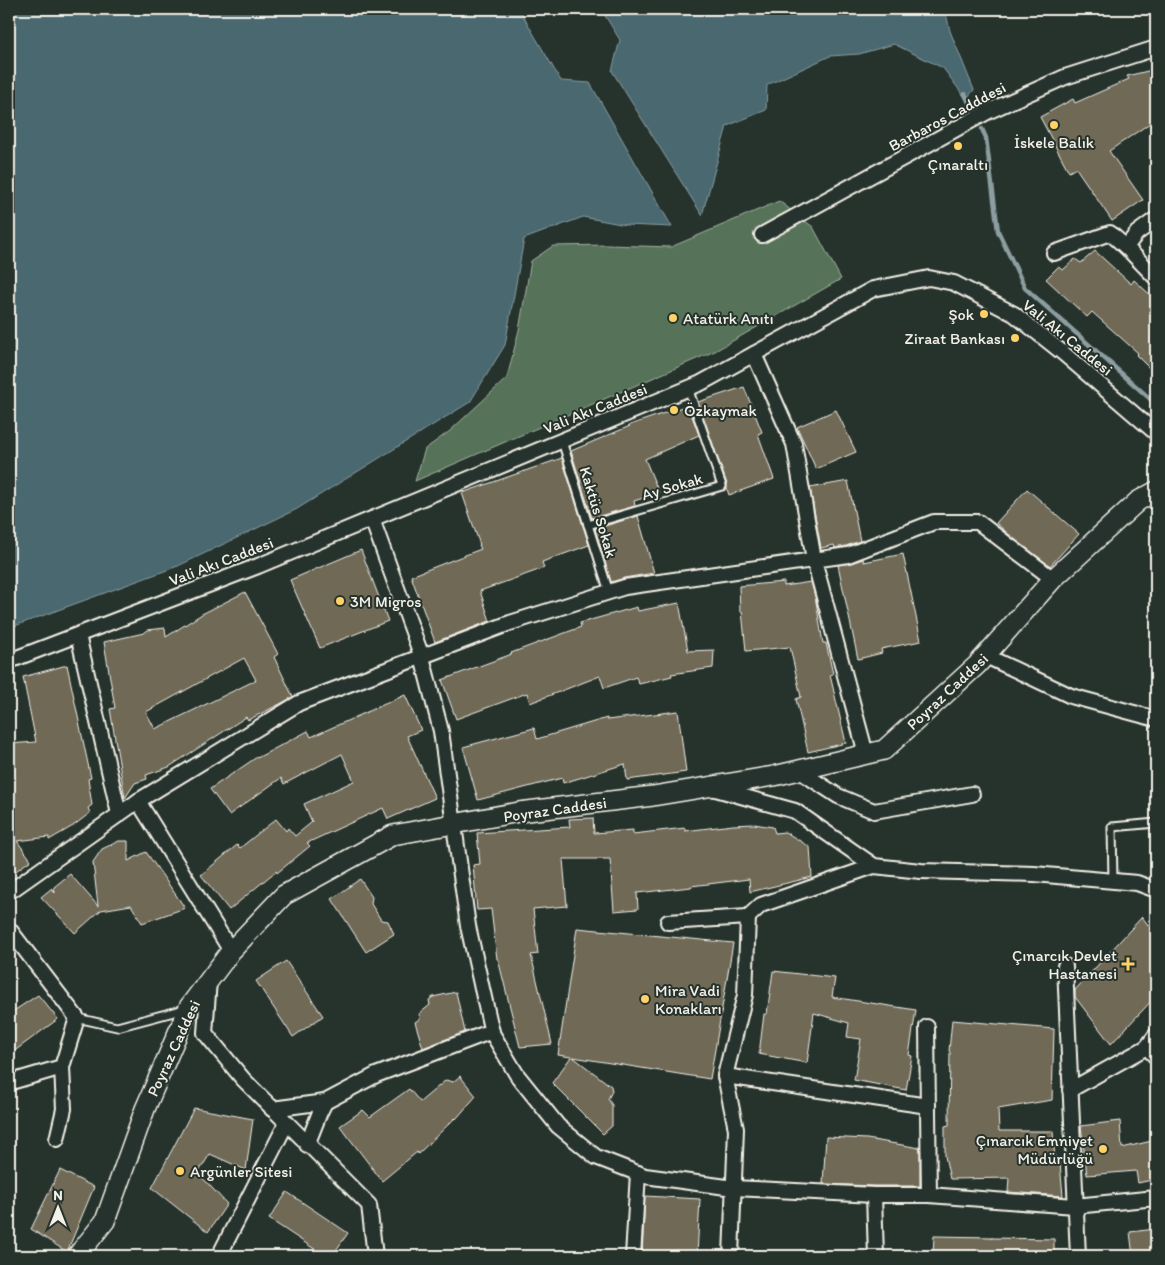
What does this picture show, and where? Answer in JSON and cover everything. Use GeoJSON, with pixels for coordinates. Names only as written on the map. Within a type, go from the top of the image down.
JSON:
{"type":"FeatureCollection","features":[{"type":"Feature","properties":{"kind":"street","name":"Barbaros Cadddesi"},"geometry":{"type":"LineString","coordinates":[[762,235],[987,112],[1065,77],[1156,48]]}},
{"type":"Feature","properties":{"kind":"street"},"geometry":{"type":"LineString","coordinates":[[1126,247],[1136,233],[1156,219]]}},
{"type":"Feature","properties":{"kind":"street"},"geometry":{"type":"LineString","coordinates":[[1054,253],[1110,233],[1156,278]]}},
{"type":"Feature","properties":{"kind":"street","name":"Vali Akı Caddesi"},"geometry":{"type":"LineString","coordinates":[[9,661],[258,566],[701,383],[873,289],[929,278],[954,283],[1014,314],[1063,353],[1156,433]]}},
{"type":"Feature","properties":{"kind":"street"},"geometry":{"type":"LineString","coordinates":[[754,354],[794,444],[814,560],[866,754]]}},
{"type":"Feature","properties":{"kind":"street","name":"Poyraz Caddesi"},"geometry":{"type":"LineString","coordinates":[[77,1256],[105,1221],[145,1109],[190,1007],[231,951],[284,895],[393,834],[519,812],[652,796],[774,776],[884,750],[986,656],[1053,579],[1138,501],[1156,491]]}},
{"type":"Feature","properties":{"kind":"street"},"geometry":{"type":"LineString","coordinates":[[372,519],[422,656],[442,731],[468,926],[492,1031],[516,1075],[558,1126],[596,1157],[645,1176],[734,1188],[929,1196],[1075,1206],[1156,1198]]}},
{"type":"Feature","properties":{"kind":"street"},"geometry":{"type":"LineString","coordinates":[[9,890],[138,801],[299,703],[510,623],[625,587],[848,555],[934,522],[978,522],[1053,579]]}},
{"type":"Feature","properties":{"kind":"street"},"geometry":{"type":"LineString","coordinates":[[78,635],[118,814]]}},
{"type":"Feature","properties":{"kind":"street"},"geometry":{"type":"LineString","coordinates":[[986,656],[1071,696],[1156,719]]}},
{"type":"Feature","properties":{"kind":"street"},"geometry":{"type":"LineString","coordinates":[[798,770],[838,796],[874,811],[972,794]]}},
{"type":"Feature","properties":{"kind":"street"},"geometry":{"type":"LineString","coordinates":[[708,787],[795,811],[874,866]]}},
{"type":"Feature","properties":{"kind":"street"},"geometry":{"type":"LineString","coordinates":[[138,801],[231,951]]}},
{"type":"Feature","properties":{"kind":"street"},"geometry":{"type":"LineString","coordinates":[[668,922],[748,917],[761,905],[874,866],[921,871],[1034,874],[1137,884],[1156,890]]}},
{"type":"Feature","properties":{"kind":"street"},"geometry":{"type":"LineString","coordinates":[[731,1256],[736,1129],[725,1076],[745,995],[748,917]]}},
{"type":"Feature","properties":{"kind":"street"},"geometry":{"type":"LineString","coordinates":[[9,929],[77,1018],[62,1067],[64,1109],[57,1139]]}},
{"type":"Feature","properties":{"kind":"street"},"geometry":{"type":"LineString","coordinates":[[1065,966],[1078,1256]]}},
{"type":"Feature","properties":{"kind":"street"},"geometry":{"type":"LineString","coordinates":[[210,980],[205,1033],[243,1080],[369,1205],[375,1256]]}},
{"type":"Feature","properties":{"kind":"street"},"geometry":{"type":"LineString","coordinates":[[927,1027],[929,1196]]}},
{"type":"Feature","properties":{"kind":"street"},"geometry":{"type":"LineString","coordinates":[[272,1109],[326,1102],[376,1075],[492,1031]]}},
{"type":"Feature","properties":{"kind":"street"},"geometry":{"type":"LineString","coordinates":[[1070,1090],[1152,1052],[1156,1035]]}},
{"type":"Feature","properties":{"kind":"street"},"geometry":{"type":"LineString","coordinates":[[9,1083],[62,1067]]}},
{"type":"Feature","properties":{"kind":"street"},"geometry":{"type":"LineString","coordinates":[[725,1076],[928,1106]]}},
{"type":"Feature","properties":{"kind":"street"},"geometry":{"type":"LineString","coordinates":[[307,1144],[326,1102]]}},
{"type":"Feature","properties":{"kind":"street"},"geometry":{"type":"LineString","coordinates":[[220,1256],[286,1124]]}},
{"type":"Feature","properties":{"kind":"street"},"geometry":{"type":"LineString","coordinates":[[634,1256],[638,1173]]}},
{"type":"Feature","properties":{"kind":"street"},"geometry":{"type":"LineString","coordinates":[[874,1195],[876,1256]]}},
{"type":"Feature","properties":{"kind":"lane","name":"Ay Sokak"},"geometry":{"type":"LineString","coordinates":[[588,525],[722,486],[688,388]]}},
{"type":"Feature","properties":{"kind":"lane","name":"Kaktüs Sokak"},"geometry":{"type":"LineString","coordinates":[[562,441],[609,592]]}},
{"type":"Feature","properties":{"kind":"lane"},"geometry":{"type":"LineString","coordinates":[[1113,881],[1112,827],[1156,823]]}},
{"type":"Feature","properties":{"kind":"lane"},"geometry":{"type":"LineString","coordinates":[[77,1018],[117,1027],[190,1007]]}},
{"type":"Feature","properties":{"kind":"green space"},"geometry":{"type":"Polygon","coordinates":[[[779,201],[813,227],[841,279],[715,351],[415,481],[425,449],[450,431],[507,378],[519,330],[531,261],[553,246],[671,247],[779,201]]]}},
{"type":"Feature","properties":{"kind":"water"},"geometry":{"type":"Polygon","coordinates":[[[9,9],[519,9],[561,81],[590,83],[672,227],[626,225],[583,217],[524,239],[505,345],[470,402],[297,509],[178,566],[9,628],[9,9]]]}},
{"type":"Feature","properties":{"kind":"water"},"geometry":{"type":"Polygon","coordinates":[[[601,9],[945,9],[950,31],[974,90],[966,99],[943,68],[894,44],[859,54],[830,56],[767,85],[766,110],[727,126],[702,215],[612,71],[620,40],[601,9]]]}},
{"type":"Feature","properties":{"kind":"building"},"geometry":{"type":"Polygon","coordinates":[[[1156,69],[1156,119],[1109,151],[1143,200],[1112,221],[1076,168],[1069,172],[1040,117],[1073,99],[1075,103],[1129,79],[1127,76],[1156,69]]]}},
{"type":"Feature","properties":{"kind":"building"},"geometry":{"type":"Polygon","coordinates":[[[1095,251],[1131,284],[1134,280],[1156,300],[1156,375],[1136,355],[1138,353],[1092,312],[1087,317],[1046,279],[1058,267],[1063,270],[1075,259],[1081,263],[1095,251]]]}},
{"type":"Feature","properties":{"kind":"building"},"geometry":{"type":"Polygon","coordinates":[[[744,387],[762,432],[758,434],[774,479],[729,495],[727,484],[698,402],[744,387]]]}},
{"type":"Feature","properties":{"kind":"building"},"geometry":{"type":"Polygon","coordinates":[[[688,405],[699,435],[645,459],[659,493],[634,501],[635,506],[592,518],[571,451],[630,425],[688,405]]]}},
{"type":"Feature","properties":{"kind":"building"},"geometry":{"type":"Polygon","coordinates":[[[836,410],[856,452],[816,469],[797,427],[836,410]]]}},
{"type":"Feature","properties":{"kind":"building"},"geometry":{"type":"Polygon","coordinates":[[[562,458],[589,545],[542,562],[544,568],[480,591],[490,621],[435,642],[411,576],[481,549],[462,493],[562,458]]]}},
{"type":"Feature","properties":{"kind":"building"},"geometry":{"type":"Polygon","coordinates":[[[848,481],[860,541],[835,548],[834,545],[821,548],[810,488],[848,481]]]}},
{"type":"Feature","properties":{"kind":"building"},"geometry":{"type":"Polygon","coordinates":[[[1027,489],[1079,534],[1050,566],[996,523],[1027,489]]]}},
{"type":"Feature","properties":{"kind":"building"},"geometry":{"type":"Polygon","coordinates":[[[638,516],[654,573],[611,582],[595,529],[638,516]]]}},
{"type":"Feature","properties":{"kind":"building","name":"3M Migros"},"geometry":{"type":"Polygon","coordinates":[[[361,550],[388,621],[320,648],[290,580],[361,550]]]}},
{"type":"Feature","properties":{"kind":"building"},"geometry":{"type":"Polygon","coordinates":[[[903,554],[921,641],[881,649],[882,653],[858,659],[838,565],[863,559],[864,562],[903,554]]]}},
{"type":"Feature","properties":{"kind":"building"},"geometry":{"type":"Polygon","coordinates":[[[784,582],[784,586],[811,582],[823,643],[826,643],[833,674],[830,675],[846,743],[808,752],[796,699],[801,697],[790,647],[746,651],[742,611],[740,611],[739,586],[784,582]]]}},
{"type":"Feature","properties":{"kind":"building"},"geometry":{"type":"Polygon","coordinates":[[[245,592],[278,654],[274,657],[293,697],[248,720],[246,717],[169,767],[146,775],[147,779],[135,783],[125,798],[110,709],[115,708],[104,642],[144,633],[148,630],[165,628],[166,637],[202,614],[245,592]],[[244,658],[146,712],[155,729],[256,680],[244,658]]]}},
{"type":"Feature","properties":{"kind":"building"},"geometry":{"type":"Polygon","coordinates":[[[679,603],[688,651],[714,650],[713,668],[671,674],[672,676],[639,684],[636,677],[604,688],[600,676],[530,703],[527,693],[456,719],[442,680],[581,627],[580,623],[637,607],[638,611],[679,603]]]}},
{"type":"Feature","properties":{"kind":"building"},"geometry":{"type":"Polygon","coordinates":[[[67,665],[91,778],[88,779],[92,805],[88,808],[90,813],[73,826],[49,840],[49,837],[17,841],[31,860],[9,876],[9,794],[11,794],[9,744],[36,742],[23,677],[67,665]]]}},
{"type":"Feature","properties":{"kind":"building"},"geometry":{"type":"Polygon","coordinates":[[[405,695],[421,730],[407,736],[435,798],[388,819],[383,808],[307,843],[310,846],[229,910],[201,875],[237,845],[240,848],[276,819],[286,831],[288,828],[295,836],[312,822],[304,804],[354,781],[342,754],[284,784],[281,778],[229,815],[210,789],[257,757],[308,731],[311,737],[405,695]]]}},
{"type":"Feature","properties":{"kind":"building"},"geometry":{"type":"Polygon","coordinates":[[[678,711],[686,772],[627,780],[625,764],[563,783],[562,778],[478,800],[463,747],[534,728],[537,739],[607,718],[607,720],[678,711]]]}},
{"type":"Feature","properties":{"kind":"building"},"geometry":{"type":"Polygon","coordinates":[[[593,818],[594,833],[633,830],[633,834],[685,828],[685,831],[754,824],[773,827],[775,833],[785,832],[810,847],[812,877],[750,892],[749,879],[637,893],[638,909],[614,911],[610,859],[563,859],[567,906],[533,909],[538,954],[531,955],[552,1044],[520,1047],[497,959],[491,909],[477,910],[473,865],[480,864],[477,833],[570,827],[569,819],[593,818]]]}},
{"type":"Feature","properties":{"kind":"building"},"geometry":{"type":"Polygon","coordinates":[[[119,841],[128,841],[128,861],[146,852],[185,908],[142,923],[131,905],[101,910],[75,933],[41,897],[52,888],[55,893],[54,887],[70,874],[98,906],[93,862],[102,849],[119,841]]]}},
{"type":"Feature","properties":{"kind":"building"},"geometry":{"type":"Polygon","coordinates":[[[360,879],[372,897],[371,904],[381,920],[388,921],[394,934],[366,952],[332,899],[360,879]]]}},
{"type":"Feature","properties":{"kind":"building","name":"Çınarcık Devlet Hastanesi"},"geometry":{"type":"Polygon","coordinates":[[[1142,917],[1156,935],[1156,996],[1111,1044],[1075,997],[1075,990],[1142,917]]]}},
{"type":"Feature","properties":{"kind":"building","name":"Mira Vadi Konakları"},"geometry":{"type":"Polygon","coordinates":[[[577,928],[733,943],[710,1079],[573,1057],[611,1086],[612,1091],[608,1099],[612,1105],[612,1126],[603,1134],[552,1083],[571,1057],[558,1055],[577,928]]]}},
{"type":"Feature","properties":{"kind":"building"},"geometry":{"type":"Polygon","coordinates":[[[286,961],[323,1016],[293,1037],[256,981],[286,961]]]}},
{"type":"Feature","properties":{"kind":"building"},"geometry":{"type":"Polygon","coordinates":[[[773,971],[835,978],[832,997],[916,1010],[909,1055],[912,1056],[906,1090],[854,1080],[861,1039],[847,1037],[849,1023],[814,1013],[807,1063],[759,1054],[764,1014],[767,1014],[773,971]]]}},
{"type":"Feature","properties":{"kind":"building"},"geometry":{"type":"Polygon","coordinates":[[[456,992],[465,1032],[423,1048],[415,1022],[420,1019],[419,1014],[430,1005],[429,1000],[433,997],[456,992]]]}},
{"type":"Feature","properties":{"kind":"building"},"geometry":{"type":"Polygon","coordinates":[[[38,995],[58,1019],[9,1055],[9,1014],[38,995]]]}},
{"type":"Feature","properties":{"kind":"building"},"geometry":{"type":"Polygon","coordinates":[[[952,1020],[1054,1029],[1052,1100],[998,1109],[999,1131],[1053,1131],[1055,1163],[1060,1163],[1063,1196],[1008,1192],[1009,1178],[950,1179],[945,1156],[945,1126],[949,1125],[949,1051],[952,1020]]]}},
{"type":"Feature","properties":{"kind":"building"},"geometry":{"type":"Polygon","coordinates":[[[460,1076],[476,1096],[456,1119],[418,1154],[417,1152],[382,1181],[340,1126],[363,1110],[370,1117],[409,1089],[420,1102],[446,1080],[453,1082],[460,1076]]]}},
{"type":"Feature","properties":{"kind":"building","name":"Argünler Sitesi"},"geometry":{"type":"Polygon","coordinates":[[[194,1108],[253,1119],[246,1170],[210,1154],[198,1173],[227,1204],[208,1232],[152,1188],[194,1108]]]}},
{"type":"Feature","properties":{"kind":"building","name":"Çınarcık Emniyet Müdürlüğü"},"geometry":{"type":"Polygon","coordinates":[[[1120,1121],[1122,1148],[1156,1140],[1156,1179],[1138,1183],[1136,1171],[1087,1175],[1081,1126],[1120,1121]]]}},
{"type":"Feature","properties":{"kind":"building"},"geometry":{"type":"Polygon","coordinates":[[[826,1137],[867,1139],[920,1148],[920,1186],[823,1184],[826,1137]]]}},
{"type":"Feature","properties":{"kind":"building"},"geometry":{"type":"Polygon","coordinates":[[[60,1170],[94,1187],[67,1252],[31,1229],[60,1170]]]}},
{"type":"Feature","properties":{"kind":"building"},"geometry":{"type":"Polygon","coordinates":[[[287,1192],[348,1233],[332,1256],[325,1256],[269,1219],[287,1192]]]}},
{"type":"Feature","properties":{"kind":"building"},"geometry":{"type":"Polygon","coordinates":[[[645,1196],[700,1199],[697,1256],[642,1256],[645,1196]]]}},
{"type":"Feature","properties":{"kind":"building"},"geometry":{"type":"Polygon","coordinates":[[[1156,1229],[1156,1256],[1133,1256],[1130,1232],[1156,1229]]]}},
{"type":"Feature","properties":{"kind":"building"},"geometry":{"type":"Polygon","coordinates":[[[934,1236],[1054,1239],[1054,1256],[933,1256],[934,1236]]]}},
{"type":"Feature","properties":{"kind":"waterway"},"geometry":{"type":"LineString","coordinates":[[965,94],[971,107]]}},
{"type":"Feature","properties":{"kind":"waterway"},"geometry":{"type":"LineString","coordinates":[[982,129],[986,138],[998,231],[1025,288],[1156,404]]}},
{"type":"Feature","properties":{"kind":"place","name":"İskele Balık"},"geometry":{"type":"Point","coordinates":[1054,125]}},
{"type":"Feature","properties":{"kind":"place","name":"Çınaraltı"},"geometry":{"type":"Point","coordinates":[958,146]}},
{"type":"Feature","properties":{"kind":"place","name":"Şok"},"geometry":{"type":"Point","coordinates":[984,314]}},
{"type":"Feature","properties":{"kind":"place","name":"Atatürk Anıtı"},"geometry":{"type":"Point","coordinates":[673,318]}},
{"type":"Feature","properties":{"kind":"place","name":"Ziraat Bankası"},"geometry":{"type":"Point","coordinates":[1015,338]}},
{"type":"Feature","properties":{"kind":"place","name":"Özkaymak"},"geometry":{"type":"Point","coordinates":[674,410]}},
{"type":"Feature","properties":{"kind":"place","name":"3M Migros"},"geometry":{"type":"Point","coordinates":[340,601]}},
{"type":"Feature","properties":{"kind":"place","name":"Çınarcık Devlet Hastanesi"},"geometry":{"type":"Point","coordinates":[1128,964]}},
{"type":"Feature","properties":{"kind":"place","name":"Mira Vadi Konakları"},"geometry":{"type":"Point","coordinates":[645,999]}},
{"type":"Feature","properties":{"kind":"place","name":"Çınarcık Emniyet Müdürlüğü"},"geometry":{"type":"Point","coordinates":[1103,1149]}},
{"type":"Feature","properties":{"kind":"place","name":"Argünler Sitesi"},"geometry":{"type":"Point","coordinates":[180,1171]}}]}
